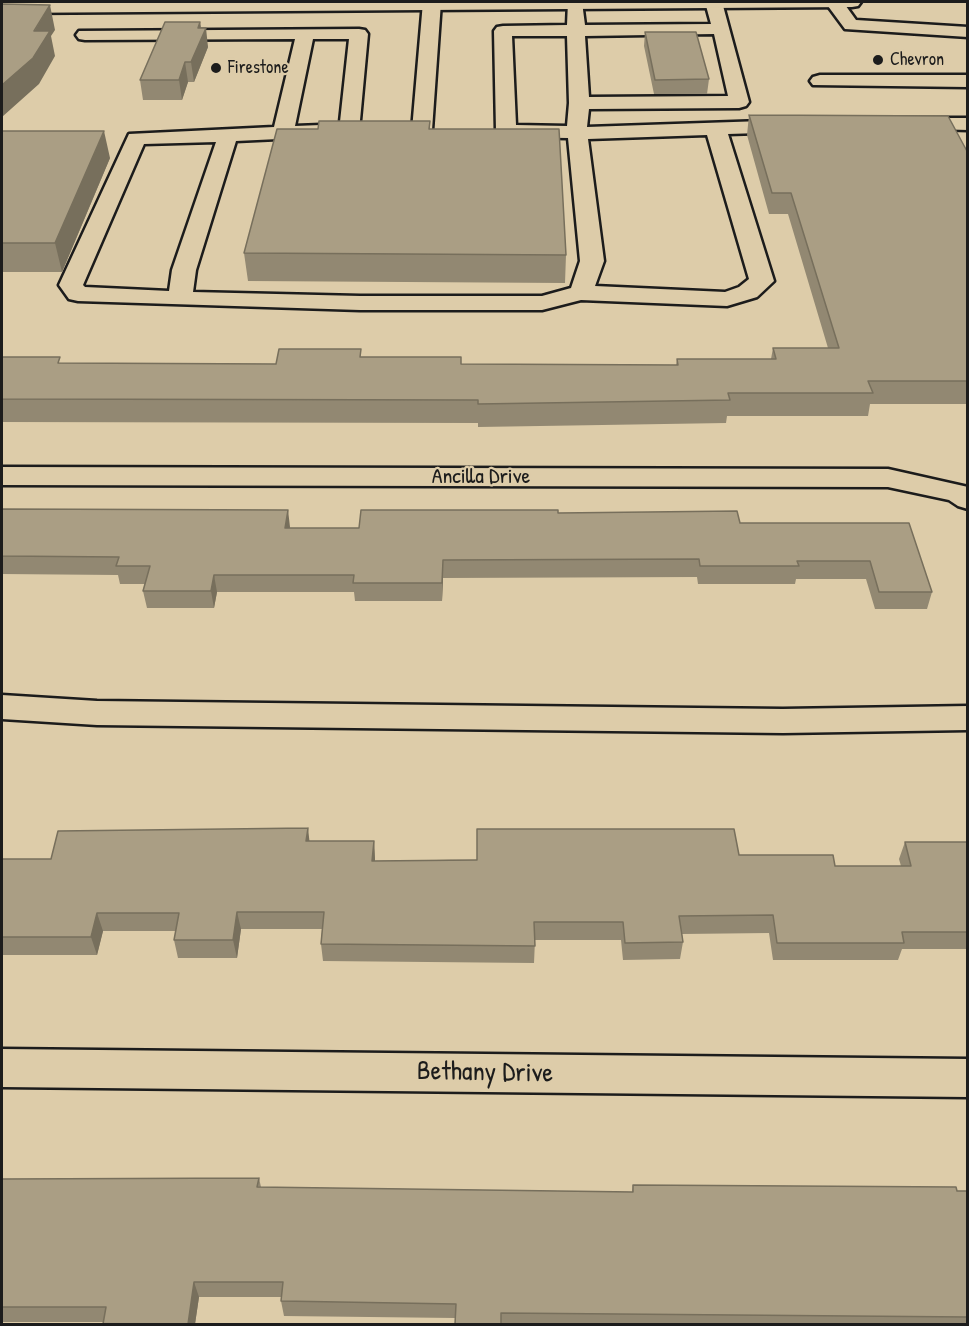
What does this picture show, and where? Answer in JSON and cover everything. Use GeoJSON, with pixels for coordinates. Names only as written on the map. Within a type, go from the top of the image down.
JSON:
{"type":"FeatureCollection","features":[{"type":"Feature","properties":{"kind":"street"},"geometry":{"type":"LineString","coordinates":[[579,103],[739,102],[714,2]]}},
{"type":"Feature","properties":{"kind":"street"},"geometry":{"type":"LineString","coordinates":[[834,2],[851,25],[961,31],[968,51]]}},
{"type":"Feature","properties":{"kind":"street"},"geometry":{"type":"LineString","coordinates":[[2,8],[432,3],[852,2]]}},
{"type":"Feature","properties":{"kind":"street"},"geometry":{"type":"LineString","coordinates":[[422,131],[432,3]]}},
{"type":"Feature","properties":{"kind":"street"},"geometry":{"type":"LineString","coordinates":[[575,4],[579,103],[577,131],[592,261],[580,294]]}},
{"type":"Feature","properties":{"kind":"street"},"geometry":{"type":"LineString","coordinates":[[193,34],[199,6]]}},
{"type":"Feature","properties":{"kind":"street"},"geometry":{"type":"LineString","coordinates":[[722,29],[503,31],[496,131],[593,133],[715,127],[807,126]]}},
{"type":"Feature","properties":{"kind":"street"},"geometry":{"type":"LineString","coordinates":[[284,132],[305,34]]}},
{"type":"Feature","properties":{"kind":"street"},"geometry":{"type":"LineString","coordinates":[[85,35],[359,34],[359,131],[136,138],[71,285],[78,294],[360,303],[542,303],[580,294],[727,299],[748,292],[762,281],[715,127]]}},
{"type":"Feature","properties":{"kind":"street"},"geometry":{"type":"LineString","coordinates":[[819,81],[968,81]]}},
{"type":"Feature","properties":{"kind":"street"},"geometry":{"type":"LineString","coordinates":[[887,125],[968,124]]}},
{"type":"Feature","properties":{"kind":"street"},"geometry":{"type":"LineString","coordinates":[[180,299],[184,270],[228,135]]}},
{"type":"Feature","properties":{"kind":"street","name":"Ancilla Drive"},"geometry":{"type":"LineString","coordinates":[[2,476],[888,478],[926,485],[963,497]]}},
{"type":"Feature","properties":{"kind":"street"},"geometry":{"type":"LineString","coordinates":[[2,707],[120,714],[783,721],[968,718]]}},
{"type":"Feature","properties":{"kind":"street","name":"Bethany Drive"},"geometry":{"type":"LineString","coordinates":[[2,1068],[968,1078]]}},
{"type":"Feature","properties":{"kind":"building"},"geometry":{"type":"Polygon","coordinates":[[[2,4],[50,5],[34,31],[50,31],[33,58],[2,85],[2,4]]]}},
{"type":"Feature","properties":{"kind":"building"},"geometry":{"type":"Polygon","coordinates":[[[165,22],[200,22],[198,28],[206,28],[191,62],[185,62],[179,80],[140,80],[165,22]]]}},
{"type":"Feature","properties":{"kind":"building"},"geometry":{"type":"Polygon","coordinates":[[[645,32],[696,32],[709,79],[655,80],[645,32]]]}},
{"type":"Feature","properties":{"kind":"building"},"geometry":{"type":"Polygon","coordinates":[[[749,115],[948,116],[968,153],[968,381],[868,381],[873,393],[728,393],[730,400],[478,404],[478,400],[2,399],[2,357],[60,357],[58,363],[276,364],[279,349],[361,349],[360,357],[461,357],[461,364],[678,365],[677,359],[776,359],[773,348],[839,348],[791,193],[772,193],[749,115]]]}},
{"type":"Feature","properties":{"kind":"building"},"geometry":{"type":"Polygon","coordinates":[[[319,121],[430,121],[429,129],[559,129],[566,255],[244,253],[277,129],[318,129],[319,121]]]}},
{"type":"Feature","properties":{"kind":"building"},"geometry":{"type":"Polygon","coordinates":[[[2,131],[104,131],[55,243],[2,243],[2,131]]]}},
{"type":"Feature","properties":{"kind":"building"},"geometry":{"type":"Polygon","coordinates":[[[2,509],[288,510],[285,528],[359,528],[361,510],[558,510],[558,513],[737,511],[740,523],[909,523],[932,592],[879,592],[870,561],[797,561],[799,566],[700,566],[699,559],[443,560],[442,583],[353,583],[354,575],[214,575],[211,591],[143,591],[150,566],[116,566],[119,557],[2,556],[2,509]]]}},
{"type":"Feature","properties":{"kind":"building"},"geometry":{"type":"Polygon","coordinates":[[[308,828],[306,841],[374,841],[372,861],[477,860],[477,829],[734,829],[739,855],[833,855],[835,866],[911,866],[905,842],[968,842],[968,932],[902,932],[904,943],[777,943],[773,915],[679,916],[683,942],[625,943],[623,922],[534,922],[535,946],[321,944],[324,912],[237,912],[233,940],[174,940],[179,913],[97,913],[91,937],[2,937],[2,859],[51,859],[58,831],[308,828]]]}},
{"type":"Feature","properties":{"kind":"building"},"geometry":{"type":"Polygon","coordinates":[[[259,1178],[257,1187],[633,1192],[633,1185],[956,1187],[957,1191],[968,1191],[968,1317],[501,1313],[501,1324],[455,1324],[456,1304],[281,1301],[283,1282],[194,1282],[188,1324],[103,1324],[106,1307],[2,1307],[2,1179],[259,1178]]]}},
{"type":"Feature","properties":{"kind":"place","name":"Chevron"},"geometry":{"type":"Point","coordinates":[878,60]}},
{"type":"Feature","properties":{"kind":"place","name":"Firestone"},"geometry":{"type":"Point","coordinates":[216,68]}}]}
